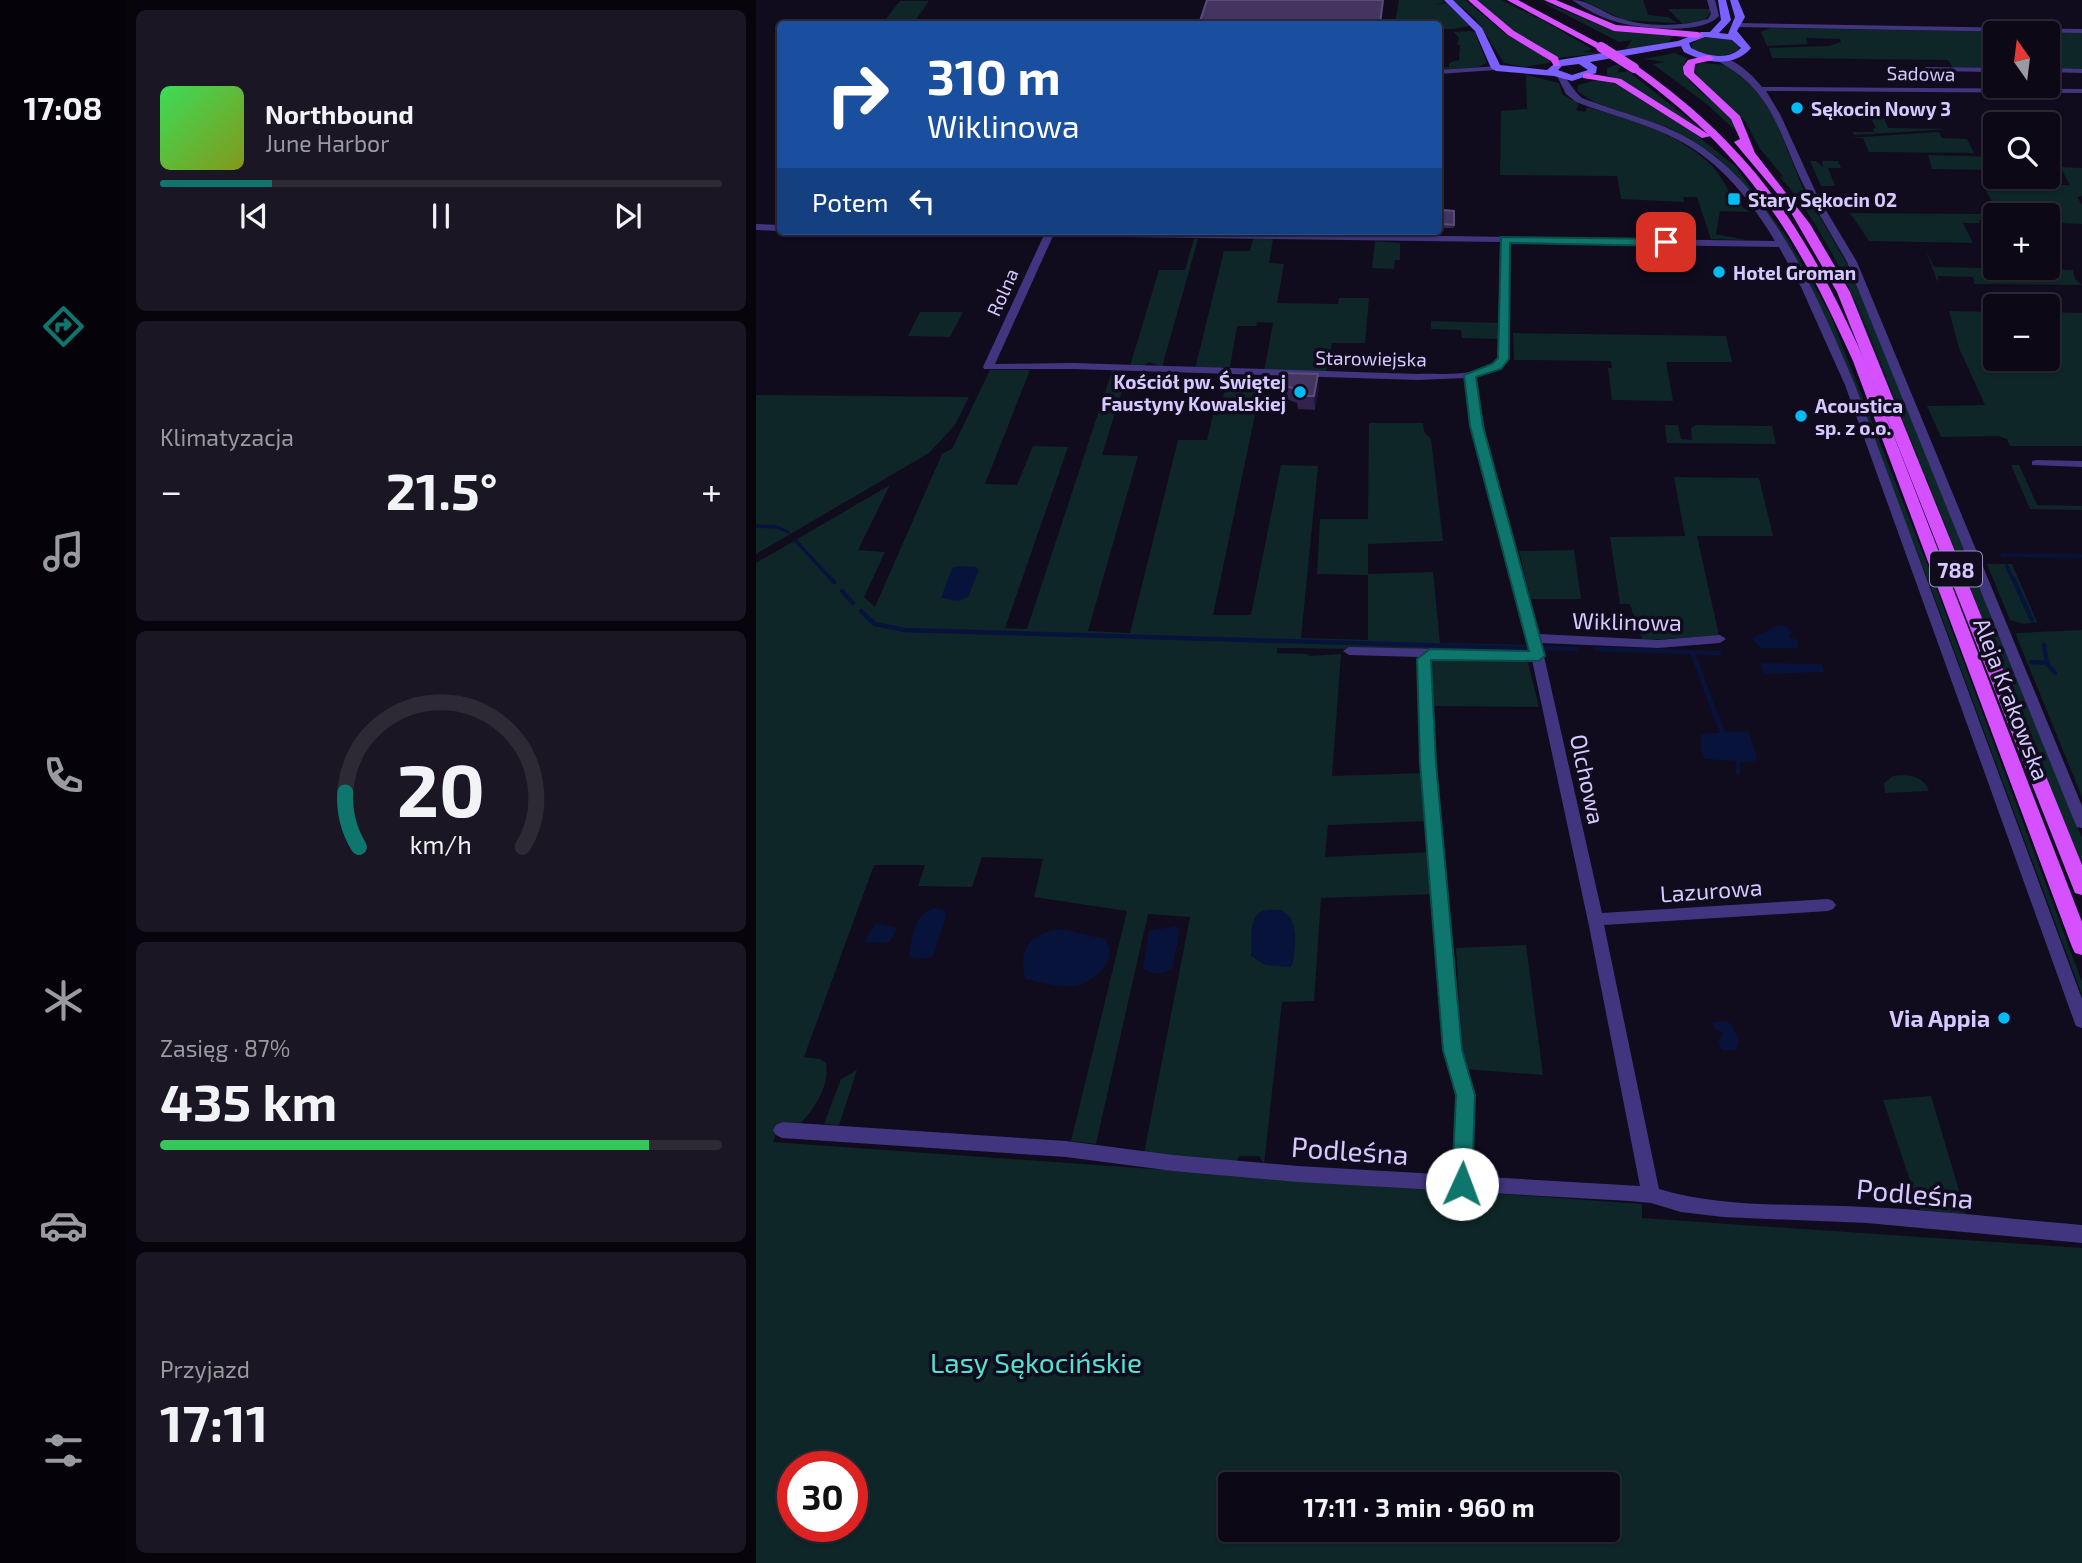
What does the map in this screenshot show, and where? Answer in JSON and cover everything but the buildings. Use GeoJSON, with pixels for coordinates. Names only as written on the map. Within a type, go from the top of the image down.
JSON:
{"type":"FeatureCollection","features":[{"type":"Feature","properties":{"kind":"main road"},"geometry":{"type":"LineString","coordinates":[[1448,0],[1478,28],[1496,68],[1556,70],[1603,76],[1618,81],[1751,163]]}},
{"type":"Feature","properties":{"kind":"main road"},"geometry":{"type":"LineString","coordinates":[[1472,0],[1511,33],[1555,59],[1556,70]]}},
{"type":"Feature","properties":{"kind":"main road","name":"788"},"geometry":{"type":"LineString","coordinates":[[1511,0],[1601,47],[1634,68],[1751,163]]}},
{"type":"Feature","properties":{"kind":"main road","name":"788"},"geometry":{"type":"LineString","coordinates":[[1527,0],[1615,46],[1646,66],[1702,108],[1751,163]]}},
{"type":"Feature","properties":{"kind":"main road"},"geometry":{"type":"LineString","coordinates":[[1548,0],[1614,28],[1713,34],[1734,37],[1744,43],[1746,48],[1735,56],[1691,62],[1688,67],[1689,74],[1736,118],[1751,163]]}},
{"type":"Feature","properties":{"kind":"main road"},"geometry":{"type":"LineString","coordinates":[[1713,34],[1726,20],[1722,0]]}},
{"type":"Feature","properties":{"kind":"main road"},"geometry":{"type":"LineString","coordinates":[[1734,0],[1739,14],[1737,26],[1732,32],[1734,37]]}},
{"type":"Feature","properties":{"kind":"main road"},"geometry":{"type":"LineString","coordinates":[[1556,70],[1580,61],[1684,42],[1698,35]]}},
{"type":"Feature","properties":{"kind":"main road"},"geometry":{"type":"LineString","coordinates":[[1684,42],[1684,47],[1690,52]]}},
{"type":"Feature","properties":{"kind":"main road"},"geometry":{"type":"LineString","coordinates":[[1586,75],[1661,52],[1690,52],[1714,58]]}},
{"type":"Feature","properties":{"kind":"main road"},"geometry":{"type":"LineString","coordinates":[[1580,61],[1586,75]]}},
{"type":"Feature","properties":{"kind":"main road","name":"Aleja Krakowska"},"geometry":{"type":"LineString","coordinates":[[1751,163],[1780,187],[1807,226],[1855,316],[2082,888]]}},
{"type":"Feature","properties":{"kind":"main road","name":"Aleja Krakowska"},"geometry":{"type":"LineString","coordinates":[[1751,163],[1812,261],[1858,361],[2082,947]]}},
{"type":"Feature","properties":{"kind":"street"},"geometry":{"type":"LineString","coordinates":[[1576,0],[1623,22],[1680,25],[1699,25],[1714,18],[1716,15],[1711,0]]}},
{"type":"Feature","properties":{"kind":"street"},"geometry":{"type":"LineString","coordinates":[[1737,26],[2082,31]]}},
{"type":"Feature","properties":{"kind":"street"},"geometry":{"type":"LineString","coordinates":[[1735,56],[1749,79]]}},
{"type":"Feature","properties":{"kind":"street"},"geometry":{"type":"LineString","coordinates":[[1714,58],[1749,79],[1777,112],[1809,188],[1858,275],[2082,823]]}},
{"type":"Feature","properties":{"kind":"street"},"geometry":{"type":"LineString","coordinates":[[1442,72],[1496,68]]}},
{"type":"Feature","properties":{"kind":"street"},"geometry":{"type":"LineString","coordinates":[[1928,69],[1983,70]]}},
{"type":"Feature","properties":{"kind":"street"},"geometry":{"type":"LineString","coordinates":[[1556,70],[1572,94],[1586,75]]}},
{"type":"Feature","properties":{"kind":"street"},"geometry":{"type":"LineString","coordinates":[[2060,70],[2082,71]]}},
{"type":"Feature","properties":{"kind":"street","name":"Sadowa"},"geometry":{"type":"LineString","coordinates":[[1760,89],[2082,91]]}},
{"type":"Feature","properties":{"kind":"street","name":"Aleja Krakowska"},"geometry":{"type":"LineString","coordinates":[[1572,94],[1587,103],[1656,125],[1703,151],[1748,197],[1782,244],[1819,313],[1850,385],[2082,1021]]}},
{"type":"Feature","properties":{"kind":"street"},"geometry":{"type":"LineString","coordinates":[[756,227],[777,228]]}},
{"type":"Feature","properties":{"kind":"street","name":"Rolna"},"geometry":{"type":"LineString","coordinates":[[988,367],[1049,235]]}},
{"type":"Feature","properties":{"kind":"street"},"geometry":{"type":"LineString","coordinates":[[1180,235],[1782,244]]}},
{"type":"Feature","properties":{"kind":"street","name":"Starowiejska"},"geometry":{"type":"LineString","coordinates":[[988,367],[1074,366],[1332,376],[1470,375],[1496,367],[1503,359],[1505,240]]}},
{"type":"Feature","properties":{"kind":"street","name":"Olchowa"},"geometry":{"type":"LineString","coordinates":[[1470,375],[1476,426],[1534,639],[1597,919],[1651,1195]]}},
{"type":"Feature","properties":{"kind":"street"},"geometry":{"type":"LineString","coordinates":[[2036,463],[2082,464]]}},
{"type":"Feature","properties":{"kind":"street","name":"Wiklinowa"},"geometry":{"type":"LineString","coordinates":[[1534,639],[1658,644],[1720,639]]}},
{"type":"Feature","properties":{"kind":"street"},"geometry":{"type":"LineString","coordinates":[[1349,651],[1538,656]]}},
{"type":"Feature","properties":{"kind":"street"},"geometry":{"type":"LineString","coordinates":[[1430,654],[1423,664],[1428,763],[1452,1050],[1466,1095],[1462,1184]]}},
{"type":"Feature","properties":{"kind":"street","name":"Lazurowa"},"geometry":{"type":"LineString","coordinates":[[1597,919],[1828,905]]}},
{"type":"Feature","properties":{"kind":"street","name":"Podleśna"},"geometry":{"type":"LineString","coordinates":[[782,1130],[1066,1149],[1201,1166],[1651,1195],[1681,1204],[1723,1209],[1867,1215],[2082,1234]]}},
{"type":"Feature","properties":{"kind":"green space"},"geometry":{"type":"Polygon","coordinates":[[[1399,0],[1442,0],[1444,2],[1434,5],[1446,3],[1470,26],[1442,29],[1442,21],[1396,21],[1399,0]]]}},
{"type":"Feature","properties":{"kind":"green space"},"geometry":{"type":"Polygon","coordinates":[[[1453,0],[1465,0],[1507,35],[1549,59],[1549,63],[1524,67],[1504,63],[1475,18],[1453,0]]]}},
{"type":"Feature","properties":{"kind":"green space"},"geometry":{"type":"Polygon","coordinates":[[[1476,0],[1501,0],[1592,49],[1583,52],[1602,53],[1558,58],[1515,32],[1476,0]]]}},
{"type":"Feature","properties":{"kind":"green space"},"geometry":{"type":"Polygon","coordinates":[[[1538,0],[1610,29],[1674,36],[1667,43],[1630,50],[1626,48],[1632,40],[1619,42],[1538,0]]]}},
{"type":"Feature","properties":{"kind":"green space"},"geometry":{"type":"Polygon","coordinates":[[[1582,0],[1643,0],[1648,15],[1668,17],[1677,23],[1624,20],[1582,0]]]}},
{"type":"Feature","properties":{"kind":"green space"},"geometry":{"type":"Polygon","coordinates":[[[900,1],[929,1],[915,21],[884,21],[900,1]]]}},
{"type":"Feature","properties":{"kind":"green space"},"geometry":{"type":"Polygon","coordinates":[[[1668,9],[1710,9],[1710,13],[1704,22],[1683,24],[1668,9]]]}},
{"type":"Feature","properties":{"kind":"green space"},"geometry":{"type":"Polygon","coordinates":[[[1770,28],[1983,31],[1983,69],[1953,68],[1948,60],[1772,58],[1769,48],[1829,46],[1841,42],[1840,39],[1806,38],[1808,44],[1767,46],[1761,32],[1770,28]]]}},
{"type":"Feature","properties":{"kind":"green space"},"geometry":{"type":"Polygon","coordinates":[[[1454,32],[1475,32],[1487,63],[1478,67],[1442,70],[1442,67],[1449,67],[1449,63],[1459,60],[1459,38],[1454,32]]]}},
{"type":"Feature","properties":{"kind":"green space"},"geometry":{"type":"Polygon","coordinates":[[[2060,33],[2082,33],[2082,70],[2060,69],[2060,33]]]}},
{"type":"Feature","properties":{"kind":"green space"},"geometry":{"type":"Polygon","coordinates":[[[1704,37],[1732,40],[1739,45],[1739,49],[1716,56],[1692,48],[1691,44],[1704,37]]]}},
{"type":"Feature","properties":{"kind":"green space"},"geometry":{"type":"Polygon","coordinates":[[[1675,53],[1687,58],[1684,66],[1690,82],[1727,113],[1738,133],[1708,105],[1653,64],[1665,62],[1644,59],[1675,53]]]}},
{"type":"Feature","properties":{"kind":"green space"},"geometry":{"type":"Polygon","coordinates":[[[1700,63],[1727,65],[1751,86],[1771,109],[1802,186],[1851,271],[2082,838],[2082,872],[1854,299],[1821,234],[1780,177],[1783,176],[1760,149],[1745,121],[1697,76],[1694,68],[1700,63]]]}},
{"type":"Feature","properties":{"kind":"green space"},"geometry":{"type":"Polygon","coordinates":[[[1619,64],[1621,66],[1617,73],[1628,71],[1705,132],[1626,83],[1607,75],[1607,68],[1619,64]]]}},
{"type":"Feature","properties":{"kind":"green space"},"geometry":{"type":"Polygon","coordinates":[[[1526,75],[1559,83],[1562,94],[1579,104],[1576,110],[1585,112],[1587,107],[1636,122],[1667,135],[1696,152],[1715,169],[1737,202],[1750,212],[1720,211],[1716,234],[1746,240],[1711,239],[1697,197],[1683,197],[1684,202],[1621,199],[1617,176],[1500,175],[1501,111],[1527,109],[1526,75]]]}},
{"type":"Feature","properties":{"kind":"green space"},"geometry":{"type":"Polygon","coordinates":[[[1601,79],[1616,84],[1694,133],[1736,167],[1788,239],[1830,314],[1933,579],[2082,982],[2082,995],[1928,580],[1824,314],[1738,179],[1717,157],[1687,137],[1667,127],[1594,102],[1578,92],[1578,85],[1601,79]]]}},
{"type":"Feature","properties":{"kind":"green space"},"geometry":{"type":"Polygon","coordinates":[[[1849,114],[1883,115],[1888,128],[1950,129],[1854,135],[1852,132],[1874,132],[1873,129],[1876,128],[1872,120],[1852,118],[1849,114]]]}},
{"type":"Feature","properties":{"kind":"green space"},"geometry":{"type":"Polygon","coordinates":[[[1939,132],[1942,138],[1967,139],[1974,153],[1869,152],[1863,138],[1848,138],[1939,132]]]}},
{"type":"Feature","properties":{"kind":"green space"},"geometry":{"type":"Polygon","coordinates":[[[1928,155],[1983,157],[1983,170],[1932,169],[1928,155]]]}},
{"type":"Feature","properties":{"kind":"green space"},"geometry":{"type":"Polygon","coordinates":[[[1810,161],[1816,161],[1823,167],[1822,161],[1838,161],[1841,168],[1828,168],[1835,186],[1821,186],[1810,161]]]}},
{"type":"Feature","properties":{"kind":"green space"},"geometry":{"type":"Polygon","coordinates":[[[2060,167],[2082,168],[2082,196],[2077,197],[2082,205],[2082,224],[2061,223],[2060,203],[1992,203],[1985,189],[2060,189],[2060,185],[2070,185],[2060,167]]]}},
{"type":"Feature","properties":{"kind":"green space"},"geometry":{"type":"Polygon","coordinates":[[[1850,213],[1983,214],[1980,223],[1963,223],[1973,243],[1869,241],[1850,213]]]}},
{"type":"Feature","properties":{"kind":"green space"},"geometry":{"type":"Polygon","coordinates":[[[1194,239],[1198,239],[1162,367],[1149,362],[1143,366],[1130,366],[1159,270],[1185,270],[1194,239]]]}},
{"type":"Feature","properties":{"kind":"green space"},"geometry":{"type":"Polygon","coordinates":[[[1253,239],[1273,239],[1269,263],[1284,264],[1277,303],[1338,304],[1339,298],[1369,298],[1365,343],[1332,343],[1326,373],[1264,372],[1273,323],[1257,322],[1256,326],[1237,326],[1230,367],[1222,367],[1220,370],[1195,369],[1224,251],[1250,251],[1253,239]]]}},
{"type":"Feature","properties":{"kind":"green space"},"geometry":{"type":"Polygon","coordinates":[[[1375,241],[1400,243],[1400,260],[1395,260],[1394,269],[1372,268],[1375,241]]]}},
{"type":"Feature","properties":{"kind":"green space"},"geometry":{"type":"Polygon","coordinates":[[[1926,251],[1934,267],[1983,268],[1983,280],[2060,280],[2060,270],[2073,270],[2075,279],[2082,285],[1974,284],[1973,277],[1938,276],[1938,283],[1926,251]]]}},
{"type":"Feature","properties":{"kind":"green space"},"geometry":{"type":"Polygon","coordinates":[[[1949,311],[1983,312],[1983,371],[2060,371],[2060,312],[2082,313],[2082,446],[2010,446],[2007,439],[1998,436],[1941,437],[1927,406],[1985,405],[1959,348],[1949,311]]]}},
{"type":"Feature","properties":{"kind":"green space"},"geometry":{"type":"Polygon","coordinates":[[[920,312],[963,312],[950,337],[908,336],[920,312]]]}},
{"type":"Feature","properties":{"kind":"green space"},"geometry":{"type":"Polygon","coordinates":[[[1431,321],[1498,323],[1498,339],[1462,338],[1461,330],[1431,329],[1431,321]]]}},
{"type":"Feature","properties":{"kind":"green space"},"geometry":{"type":"Polygon","coordinates":[[[1513,333],[1726,336],[1732,362],[1666,362],[1673,401],[1612,400],[1608,368],[1612,368],[1611,361],[1514,360],[1513,333]]]}},
{"type":"Feature","properties":{"kind":"green space","name":"Lasy Sękocińskie"},"geometry":{"type":"Polygon","coordinates":[[[990,370],[1030,370],[985,484],[1017,485],[1033,446],[1068,447],[1005,628],[1027,629],[1112,371],[1128,372],[1102,455],[1138,456],[1088,631],[1130,633],[1178,440],[1207,440],[1213,415],[1219,415],[1228,376],[1263,377],[1213,615],[1251,615],[1281,465],[1318,466],[1301,638],[1368,640],[1368,575],[1317,574],[1320,519],[1368,519],[1369,423],[1423,423],[1424,432],[1431,439],[1443,541],[1368,544],[1368,574],[1433,572],[1440,643],[1530,645],[1531,651],[1277,648],[1277,653],[1310,656],[1341,654],[1332,776],[1425,773],[1428,821],[1328,825],[1325,857],[1431,852],[1435,894],[1321,898],[1314,1001],[1282,1002],[1264,1164],[1259,1156],[1239,1156],[1236,1162],[1144,1153],[1190,917],[1148,914],[1096,1144],[1071,1141],[1127,911],[1034,897],[1043,859],[982,857],[972,887],[918,886],[925,865],[874,865],[804,1057],[820,1059],[826,1063],[824,1088],[801,1123],[780,1122],[773,1142],[1642,1204],[1642,1218],[2082,1248],[2082,1563],[756,1563],[756,563],[890,485],[858,550],[885,552],[864,597],[875,607],[942,454],[952,449],[990,370]]]}},
{"type":"Feature","properties":{"kind":"green space"},"geometry":{"type":"Polygon","coordinates":[[[756,395],[969,397],[955,425],[929,453],[756,554],[756,395]]]}},
{"type":"Feature","properties":{"kind":"green space"},"geometry":{"type":"Polygon","coordinates":[[[1665,425],[1678,425],[1681,439],[1692,440],[1691,428],[1696,425],[1772,426],[1776,444],[1667,443],[1665,425]]]}},
{"type":"Feature","properties":{"kind":"green space"},"geometry":{"type":"Polygon","coordinates":[[[2011,465],[2019,465],[2037,505],[2082,506],[2082,510],[2030,509],[2011,465]]]}},
{"type":"Feature","properties":{"kind":"green space"},"geometry":{"type":"Polygon","coordinates":[[[1674,477],[1759,478],[1773,536],[1697,536],[1719,636],[1642,640],[1630,604],[1620,604],[1610,537],[1685,536],[1674,477]]]}},
{"type":"Feature","properties":{"kind":"green space"},"geometry":{"type":"Polygon","coordinates":[[[1574,550],[1581,599],[1531,599],[1519,551],[1574,550]]]}},
{"type":"Feature","properties":{"kind":"green space"},"geometry":{"type":"Polygon","coordinates":[[[1987,564],[2012,564],[2037,622],[2024,624],[2010,620],[1987,564]]]}},
{"type":"Feature","properties":{"kind":"green space"},"geometry":{"type":"Polygon","coordinates":[[[2082,630],[2082,797],[2016,635],[2082,630]]]}},
{"type":"Feature","properties":{"kind":"green space"},"geometry":{"type":"Polygon","coordinates":[[[1442,657],[1527,659],[1539,707],[1433,706],[1431,713],[1432,662],[1442,657]]]}},
{"type":"Feature","properties":{"kind":"green space"},"geometry":{"type":"Polygon","coordinates":[[[1904,775],[1919,779],[1929,791],[1885,793],[1884,783],[1893,776],[1904,775]]]}},
{"type":"Feature","properties":{"kind":"green space"},"geometry":{"type":"Polygon","coordinates":[[[1526,945],[1543,1075],[1464,1069],[1456,948],[1526,945]]]}},
{"type":"Feature","properties":{"kind":"green space"},"geometry":{"type":"Polygon","coordinates":[[[857,1070],[839,1125],[824,1124],[841,1079],[857,1070]]]}},
{"type":"Feature","properties":{"kind":"green space"},"geometry":{"type":"Polygon","coordinates":[[[1931,1096],[1966,1214],[1920,1210],[1883,1100],[1931,1096]]]}},
{"type":"Feature","properties":{"kind":"water"},"geometry":{"type":"Polygon","coordinates":[[[976,567],[979,570],[968,597],[958,601],[941,598],[952,568],[976,567]]]}},
{"type":"Feature","properties":{"kind":"water"},"geometry":{"type":"Polygon","coordinates":[[[1779,625],[1792,631],[1789,637],[1797,640],[1797,648],[1760,648],[1752,638],[1779,625]]]}},
{"type":"Feature","properties":{"kind":"water"},"geometry":{"type":"Polygon","coordinates":[[[1761,663],[1822,664],[1824,672],[1764,674],[1761,663]]]}},
{"type":"Feature","properties":{"kind":"water"},"geometry":{"type":"Polygon","coordinates":[[[1748,731],[1757,758],[1753,762],[1705,759],[1701,751],[1701,734],[1748,731]]]}},
{"type":"Feature","properties":{"kind":"water"},"geometry":{"type":"Polygon","coordinates":[[[929,910],[945,910],[945,919],[933,956],[924,959],[909,957],[913,934],[919,920],[929,910]]]}},
{"type":"Feature","properties":{"kind":"water"},"geometry":{"type":"Polygon","coordinates":[[[1264,910],[1281,910],[1287,914],[1294,926],[1295,948],[1290,967],[1265,965],[1251,956],[1253,925],[1258,914],[1264,910]]]}},
{"type":"Feature","properties":{"kind":"water"},"geometry":{"type":"Polygon","coordinates":[[[876,923],[897,928],[890,942],[866,943],[876,923]]]}},
{"type":"Feature","properties":{"kind":"water"},"geometry":{"type":"Polygon","coordinates":[[[1176,926],[1180,930],[1172,969],[1149,972],[1143,967],[1149,931],[1176,926]]]}},
{"type":"Feature","properties":{"kind":"water"},"geometry":{"type":"Polygon","coordinates":[[[1061,929],[1105,939],[1110,951],[1106,964],[1089,981],[1070,986],[1026,979],[1023,959],[1029,944],[1042,934],[1061,929]]]}},
{"type":"Feature","properties":{"kind":"water"},"geometry":{"type":"Polygon","coordinates":[[[1713,1023],[1730,1023],[1739,1039],[1736,1050],[1722,1050],[1718,1043],[1723,1033],[1714,1028],[1713,1023]]]}},
{"type":"Feature","properties":{"kind":"waterway"},"geometry":{"type":"LineString","coordinates":[[756,526],[777,527],[788,532]]}},
{"type":"Feature","properties":{"kind":"waterway"},"geometry":{"type":"LineString","coordinates":[[796,541],[832,580]]}},
{"type":"Feature","properties":{"kind":"waterway"},"geometry":{"type":"LineString","coordinates":[[2002,555],[2082,556]]}},
{"type":"Feature","properties":{"kind":"waterway"},"geometry":{"type":"LineString","coordinates":[[2007,566],[2013,580]]}},
{"type":"Feature","properties":{"kind":"waterway"},"geometry":{"type":"LineString","coordinates":[[2013,578],[2032,620]]}},
{"type":"Feature","properties":{"kind":"waterway"},"geometry":{"type":"LineString","coordinates":[[842,591],[853,603]]}},
{"type":"Feature","properties":{"kind":"waterway"},"geometry":{"type":"LineString","coordinates":[[861,611],[875,624],[904,630],[1526,648]]}},
{"type":"Feature","properties":{"kind":"waterway"},"geometry":{"type":"LineString","coordinates":[[2044,645],[2047,663]]}},
{"type":"Feature","properties":{"kind":"waterway"},"geometry":{"type":"LineString","coordinates":[[1545,648],[1577,649]]}},
{"type":"Feature","properties":{"kind":"waterway"},"geometry":{"type":"LineString","coordinates":[[1597,649],[1692,652]]}},
{"type":"Feature","properties":{"kind":"waterway"},"geometry":{"type":"LineString","coordinates":[[1692,652],[1719,653]]}},
{"type":"Feature","properties":{"kind":"waterway"},"geometry":{"type":"LineString","coordinates":[[1692,652],[1723,734]]}},
{"type":"Feature","properties":{"kind":"waterway"},"geometry":{"type":"LineString","coordinates":[[2031,662],[2047,663]]}},
{"type":"Feature","properties":{"kind":"waterway"},"geometry":{"type":"LineString","coordinates":[[2047,663],[2055,673]]}},
{"type":"Feature","properties":{"kind":"waterway"},"geometry":{"type":"LineString","coordinates":[[1738,759],[1738,772]]}},
{"type":"Feature","properties":{"kind":"place","name":"Sękocin Nowy 3"},"geometry":{"type":"Point","coordinates":[1797,108]}},
{"type":"Feature","properties":{"kind":"place","name":"Stary Sękocin 02"},"geometry":{"type":"Point","coordinates":[1734,199]}},
{"type":"Feature","properties":{"kind":"place","name":"Hotel Groman"},"geometry":{"type":"Point","coordinates":[1719,272]}},
{"type":"Feature","properties":{"kind":"place","name":"Kościół pw. Świętej Faustyny Kowalskiej"},"geometry":{"type":"Point","coordinates":[1300,392]}},
{"type":"Feature","properties":{"kind":"place","name":"Acoustica sp. z o.o."},"geometry":{"type":"Point","coordinates":[1801,416]}},
{"type":"Feature","properties":{"kind":"place","name":"Via Appia"},"geometry":{"type":"Point","coordinates":[2004,1018]}},
{"type":"Feature","properties":{"kind":"route"},"geometry":{"type":"LineString","coordinates":[[1462,1184],[1466,1095],[1452,1050],[1428,763],[1424,659],[1430,654],[1538,656],[1476,426],[1470,375],[1496,367],[1503,359],[1505,240],[1666,242]]}}]}
